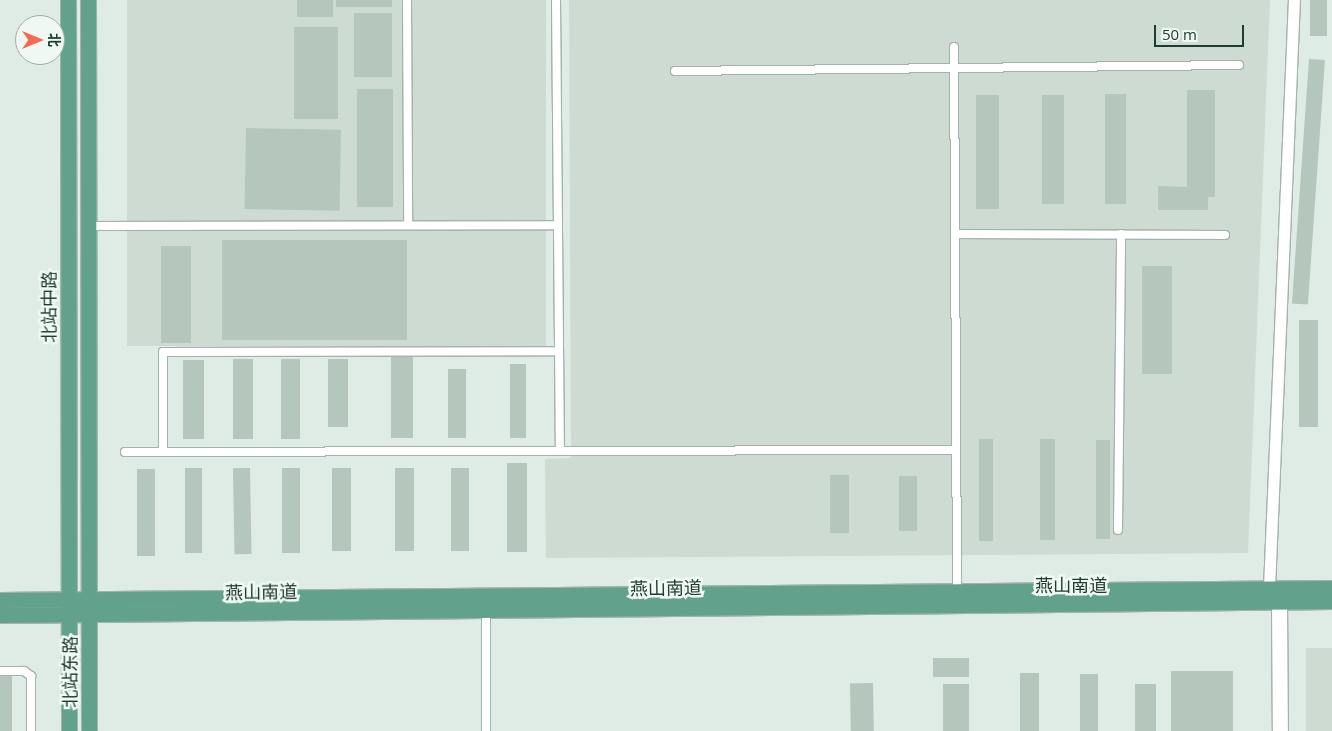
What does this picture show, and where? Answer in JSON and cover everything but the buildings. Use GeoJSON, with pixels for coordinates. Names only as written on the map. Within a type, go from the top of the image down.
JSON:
{"type":"FeatureCollection","features":[{"type":"Feature","properties":{"kind":"main road","name":"北站中路"},"geometry":{"type":"LineString","coordinates":[[68,0],[68,607]]}},
{"type":"Feature","properties":{"kind":"main road"},"geometry":{"type":"LineString","coordinates":[[88,0],[89,606]]}},
{"type":"Feature","properties":{"kind":"main road","name":"燕山南道"},"geometry":{"type":"LineString","coordinates":[[0,615],[89,606],[957,591],[1332,588]]}},
{"type":"Feature","properties":{"kind":"main road","name":"燕山南道"},"geometry":{"type":"LineString","coordinates":[[0,600],[68,607]]}},
{"type":"Feature","properties":{"kind":"main road","name":"燕山南道"},"geometry":{"type":"LineString","coordinates":[[89,606],[486,609],[1332,602]]}},
{"type":"Feature","properties":{"kind":"main road","name":"北站东路"},"geometry":{"type":"LineString","coordinates":[[89,606],[89,731]]}},
{"type":"Feature","properties":{"kind":"main road","name":"北站东路"},"geometry":{"type":"LineString","coordinates":[[68,607],[69,731]]}},
{"type":"Feature","properties":{"kind":"street"},"geometry":{"type":"LineString","coordinates":[[1269,588],[1294,0]]}},
{"type":"Feature","properties":{"kind":"street"},"geometry":{"type":"LineString","coordinates":[[1279,602],[1280,731]]}},
{"type":"Feature","properties":{"kind":"lane"},"geometry":{"type":"LineString","coordinates":[[407,0],[408,225]]}},
{"type":"Feature","properties":{"kind":"lane"},"geometry":{"type":"LineString","coordinates":[[556,0],[560,450]]}},
{"type":"Feature","properties":{"kind":"lane"},"geometry":{"type":"LineString","coordinates":[[954,47],[957,591]]}},
{"type":"Feature","properties":{"kind":"lane"},"geometry":{"type":"LineString","coordinates":[[675,71],[954,65],[1239,64]]}},
{"type":"Feature","properties":{"kind":"lane"},"geometry":{"type":"LineString","coordinates":[[87,226],[557,225]]}},
{"type":"Feature","properties":{"kind":"lane"},"geometry":{"type":"LineString","coordinates":[[955,234],[1225,234]]}},
{"type":"Feature","properties":{"kind":"lane"},"geometry":{"type":"LineString","coordinates":[[1118,530],[1121,234]]}},
{"type":"Feature","properties":{"kind":"lane"},"geometry":{"type":"LineString","coordinates":[[163,452],[163,352],[558,351]]}},
{"type":"Feature","properties":{"kind":"lane"},"geometry":{"type":"LineString","coordinates":[[125,452],[956,450]]}},
{"type":"Feature","properties":{"kind":"lane"},"geometry":{"type":"LineString","coordinates":[[486,609],[486,731]]}},
{"type":"Feature","properties":{"kind":"lane"},"geometry":{"type":"LineString","coordinates":[[0,671],[24,671],[31,676],[31,731]]}},
{"type":"Feature","properties":{"kind":"shaded area"},"geometry":{"type":"Polygon","coordinates":[[[127,0],[546,0],[546,346],[127,346],[127,0]]]}},
{"type":"Feature","properties":{"kind":"shaded area"},"geometry":{"type":"Polygon","coordinates":[[[569,0],[1270,0],[1248,553],[546,558],[545,459],[571,458],[569,0]]]}},
{"type":"Feature","properties":{"kind":"shaded area"},"geometry":{"type":"Polygon","coordinates":[[[1306,648],[1332,648],[1332,731],[1306,731],[1306,648]]]}}]}
